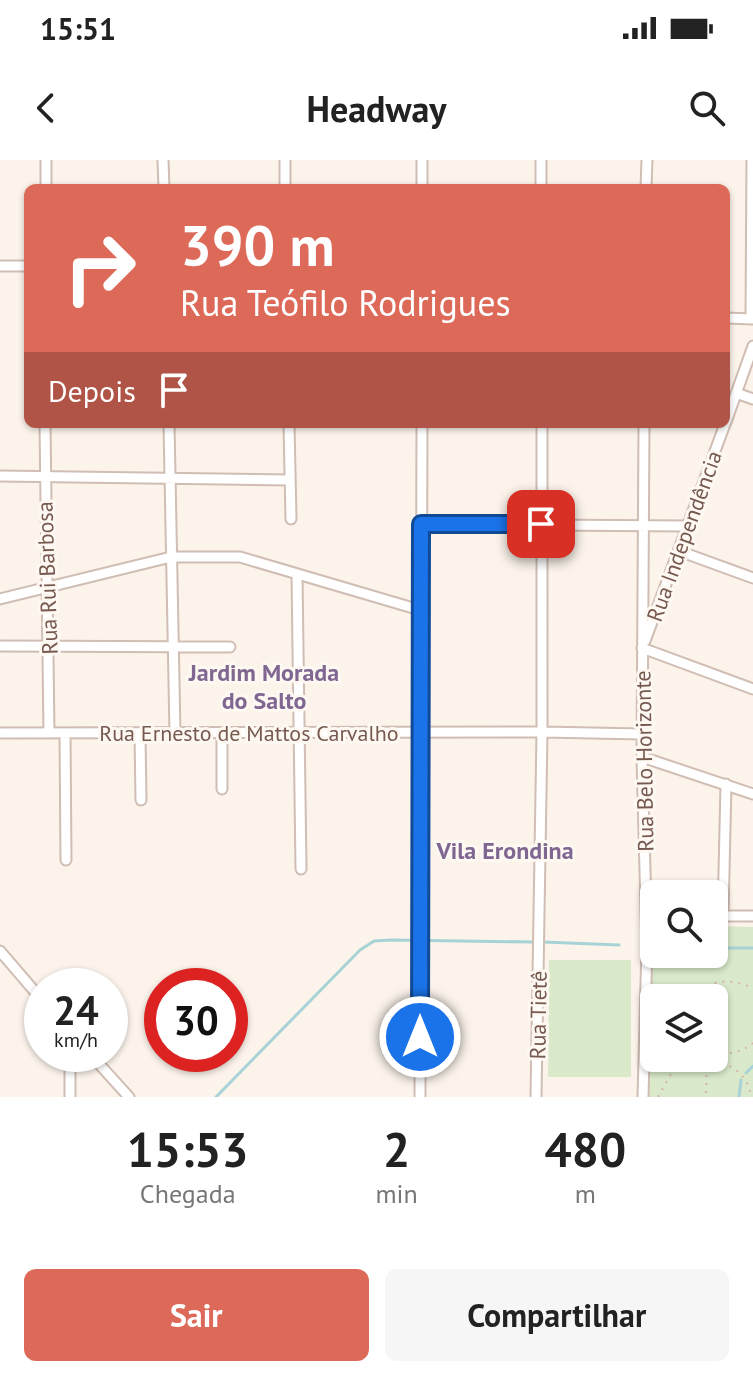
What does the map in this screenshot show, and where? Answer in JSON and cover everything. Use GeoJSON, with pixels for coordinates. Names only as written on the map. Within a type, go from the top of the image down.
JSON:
{"type":"FeatureCollection","features":[{"type":"Feature","properties":{"kind":"street"},"geometry":{"type":"LineString","coordinates":[[46,160],[46,184]]}},
{"type":"Feature","properties":{"kind":"street"},"geometry":{"type":"LineString","coordinates":[[163,160],[164,184]]}},
{"type":"Feature","properties":{"kind":"street"},"geometry":{"type":"LineString","coordinates":[[285,160],[285,184]]}},
{"type":"Feature","properties":{"kind":"street"},"geometry":{"type":"LineString","coordinates":[[422,160],[422,184]]}},
{"type":"Feature","properties":{"kind":"street"},"geometry":{"type":"LineString","coordinates":[[541,160],[541,184]]}},
{"type":"Feature","properties":{"kind":"street"},"geometry":{"type":"LineString","coordinates":[[646,184],[647,160]]}},
{"type":"Feature","properties":{"kind":"street"},"geometry":{"type":"LineString","coordinates":[[730,318],[752,319],[752,160]]}},
{"type":"Feature","properties":{"kind":"street"},"geometry":{"type":"LineString","coordinates":[[0,266],[24,266]]}},
{"type":"Feature","properties":{"kind":"street","name":"Rua Independência"},"geometry":{"type":"LineString","coordinates":[[730,411],[753,346]]}},
{"type":"Feature","properties":{"kind":"street"},"geometry":{"type":"LineString","coordinates":[[736,393],[753,399]]}},
{"type":"Feature","properties":{"kind":"street","name":"Rua Rui Barbosa"},"geometry":{"type":"LineString","coordinates":[[45,428],[49,733]]}},
{"type":"Feature","properties":{"kind":"street"},"geometry":{"type":"LineString","coordinates":[[169,428],[175,733]]}},
{"type":"Feature","properties":{"kind":"street"},"geometry":{"type":"LineString","coordinates":[[289,428],[291,519]]}},
{"type":"Feature","properties":{"kind":"street"},"geometry":{"type":"LineString","coordinates":[[420,1097],[422,428]]}},
{"type":"Feature","properties":{"kind":"street","name":"Rua Tietê"},"geometry":{"type":"LineString","coordinates":[[536,1097],[542,732],[542,428]]}},
{"type":"Feature","properties":{"kind":"street","name":"Rua Belo Horizonte"},"geometry":{"type":"LineString","coordinates":[[644,428],[642,757],[648,880]]}},
{"type":"Feature","properties":{"kind":"street","name":"Rua Independência"},"geometry":{"type":"LineString","coordinates":[[642,648],[724,428]]}},
{"type":"Feature","properties":{"kind":"street"},"geometry":{"type":"LineString","coordinates":[[0,476],[290,480]]}},
{"type":"Feature","properties":{"kind":"street"},"geometry":{"type":"LineString","coordinates":[[421,524],[688,526]]}},
{"type":"Feature","properties":{"kind":"street"},"geometry":{"type":"LineString","coordinates":[[679,551],[753,578]]}},
{"type":"Feature","properties":{"kind":"street"},"geometry":{"type":"LineString","coordinates":[[0,599],[171,557],[240,557],[420,610]]}},
{"type":"Feature","properties":{"kind":"street"},"geometry":{"type":"LineString","coordinates":[[297,575],[301,869]]}},
{"type":"Feature","properties":{"kind":"street"},"geometry":{"type":"LineString","coordinates":[[0,646],[230,647]]}},
{"type":"Feature","properties":{"kind":"street"},"geometry":{"type":"LineString","coordinates":[[642,648],[753,689]]}},
{"type":"Feature","properties":{"kind":"street","name":"Rua Ernesto de Mattos Carvalho"},"geometry":{"type":"LineString","coordinates":[[0,733],[642,734]]}},
{"type":"Feature","properties":{"kind":"street"},"geometry":{"type":"LineString","coordinates":[[65,733],[66,860]]}},
{"type":"Feature","properties":{"kind":"street"},"geometry":{"type":"LineString","coordinates":[[140,733],[141,800]]}},
{"type":"Feature","properties":{"kind":"street"},"geometry":{"type":"LineString","coordinates":[[222,733],[222,789]]}},
{"type":"Feature","properties":{"kind":"street"},"geometry":{"type":"LineString","coordinates":[[642,757],[753,794]]}},
{"type":"Feature","properties":{"kind":"street"},"geometry":{"type":"LineString","coordinates":[[720,880],[726,784]]}},
{"type":"Feature","properties":{"kind":"street"},"geometry":{"type":"LineString","coordinates":[[728,916],[753,916]]}},
{"type":"Feature","properties":{"kind":"street"},"geometry":{"type":"LineString","coordinates":[[0,951],[24,979]]}},
{"type":"Feature","properties":{"kind":"street","name":"Rua Belo Horizonte"},"geometry":{"type":"LineString","coordinates":[[643,1097],[648,968]]}},
{"type":"Feature","properties":{"kind":"street"},"geometry":{"type":"LineString","coordinates":[[70,1072],[70,1097]]}},
{"type":"Feature","properties":{"kind":"street"},"geometry":{"type":"LineString","coordinates":[[106,1072],[129,1097]]}},
{"type":"Feature","properties":{"kind":"path"},"geometry":{"type":"LineString","coordinates":[[712,984],[726,981],[753,988]]}},
{"type":"Feature","properties":{"kind":"path"},"geometry":{"type":"LineString","coordinates":[[728,1052],[737,1052],[753,1043]]}},
{"type":"Feature","properties":{"kind":"path"},"geometry":{"type":"LineString","coordinates":[[728,1065],[741,1073],[751,1097]]}},
{"type":"Feature","properties":{"kind":"path"},"geometry":{"type":"LineString","coordinates":[[658,1097],[671,1072]]}},
{"type":"Feature","properties":{"kind":"path"},"geometry":{"type":"LineString","coordinates":[[706,1093],[707,1072]]}},
{"type":"Feature","properties":{"kind":"green space"},"geometry":{"type":"Polygon","coordinates":[[[728,926],[753,927],[753,1097],[649,1097],[649,1072],[728,1072],[728,984],[649,984],[649,968],[728,968],[728,926]]]}},
{"type":"Feature","properties":{"kind":"green space"},"geometry":{"type":"Polygon","coordinates":[[[549,960],[631,960],[631,1077],[548,1077],[549,960]]]}},
{"type":"Feature","properties":{"kind":"waterway"},"geometry":{"type":"LineString","coordinates":[[216,1097],[360,950],[374,941],[535,942]]}},
{"type":"Feature","properties":{"kind":"waterway"},"geometry":{"type":"LineString","coordinates":[[543,942],[619,945]]}},
{"type":"Feature","properties":{"kind":"waterway"},"geometry":{"type":"LineString","coordinates":[[728,948],[753,948]]}},
{"type":"Feature","properties":{"kind":"waterway"},"geometry":{"type":"LineString","coordinates":[[746,1073],[753,1066]]}},
{"type":"Feature","properties":{"kind":"waterway"},"geometry":{"type":"LineString","coordinates":[[739,1097],[741,1080]]}},
{"type":"Feature","properties":{"kind":"district","name":"Jardim Morada do Salto"},"geometry":{"type":"Point","coordinates":[264,687]}},
{"type":"Feature","properties":{"kind":"district","name":"Vila Erondina"},"geometry":{"type":"Point","coordinates":[505,851]}},
{"type":"Feature","properties":{"kind":"route"},"geometry":{"type":"LineString","coordinates":[[420,1037],[421,524],[541,524]]}}]}
